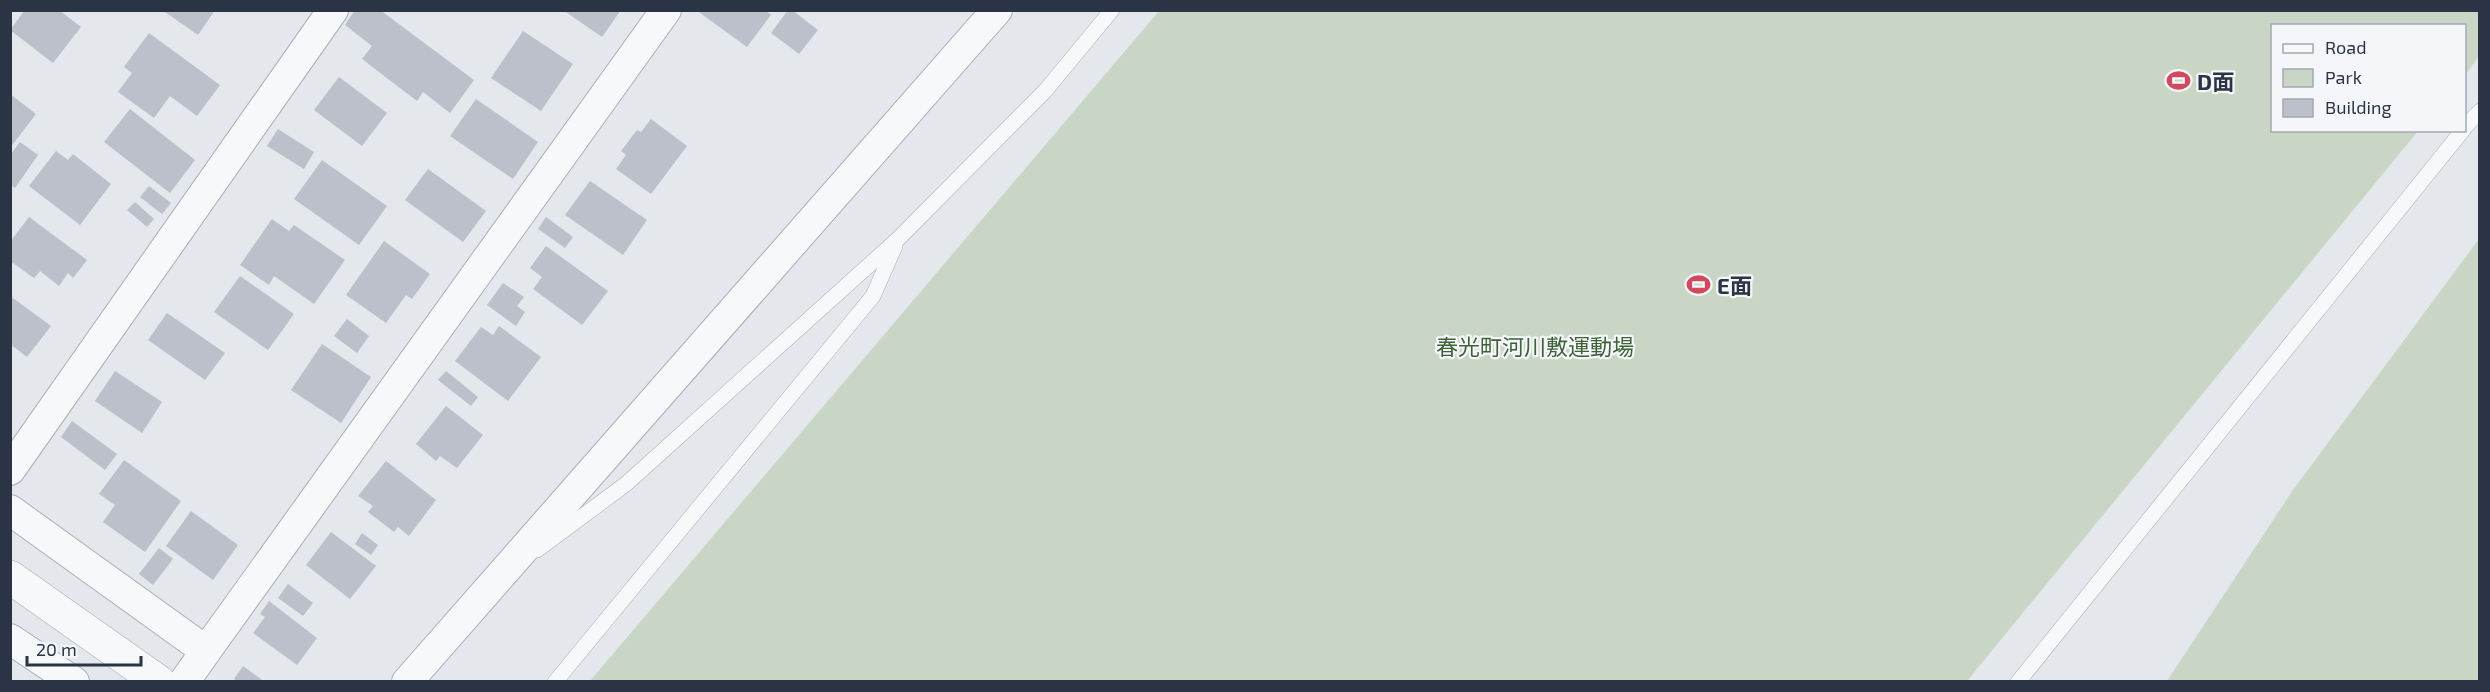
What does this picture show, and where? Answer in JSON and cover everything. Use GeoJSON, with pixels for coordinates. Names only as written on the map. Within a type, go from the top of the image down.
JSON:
{"type":"FeatureCollection","features":[{"type":"Feature","properties":{"kind":"street"},"geometry":{"type":"LineString","coordinates":[[10,470],[333,10]]}},
{"type":"Feature","properties":{"kind":"street"},"geometry":{"type":"LineString","coordinates":[[184,681],[666,10]]}},
{"type":"Feature","properties":{"kind":"street"},"geometry":{"type":"LineString","coordinates":[[407,681],[997,10]]}},
{"type":"Feature","properties":{"kind":"street"},"geometry":{"type":"LineString","coordinates":[[10,510],[206,651]]}},
{"type":"Feature","properties":{"kind":"street"},"geometry":{"type":"LineString","coordinates":[[10,577],[159,681]]}},
{"type":"Feature","properties":{"kind":"street"},"geometry":{"type":"LineString","coordinates":[[10,639],[74,681]]}},
{"type":"Feature","properties":{"kind":"lane"},"geometry":{"type":"LineString","coordinates":[[496,580],[626,484],[898,239],[1046,91],[1112,10]]}},
{"type":"Feature","properties":{"kind":"lane"},"geometry":{"type":"LineString","coordinates":[[2466,127],[2480,111]]}},
{"type":"Feature","properties":{"kind":"lane"},"geometry":{"type":"LineString","coordinates":[[2018,681],[2462,132]]}},
{"type":"Feature","properties":{"kind":"lane"},"geometry":{"type":"LineString","coordinates":[[555,681],[873,296],[898,239]]}},
{"type":"Feature","properties":{"kind":"green space","name":"春光町河川敷運動場"},"geometry":{"type":"Polygon","coordinates":[[[2479,10],[2479,56],[2466,74],[2466,24],[2271,24],[2271,132],[2417,132],[1967,681],[590,681],[1159,11],[2479,10]]]}},
{"type":"Feature","properties":{"kind":"green space"},"geometry":{"type":"Polygon","coordinates":[[[2479,239],[2479,681],[2167,681],[2293,490],[2479,239]]]}},
{"type":"Feature","properties":{"kind":"building"},"geometry":{"type":"Polygon","coordinates":[[[25,10],[59,10],[81,27],[53,63],[10,30],[25,10]]]}},
{"type":"Feature","properties":{"kind":"building"},"geometry":{"type":"Polygon","coordinates":[[[162,10],[215,10],[198,35],[162,10]]]}},
{"type":"Feature","properties":{"kind":"building"},"geometry":{"type":"Polygon","coordinates":[[[355,10],[380,10],[474,80],[450,113],[423,92],[417,101],[362,59],[372,46],[345,25],[355,10]]]}},
{"type":"Feature","properties":{"kind":"building"},"geometry":{"type":"Polygon","coordinates":[[[563,10],[621,10],[602,37],[563,10]]]}},
{"type":"Feature","properties":{"kind":"building"},"geometry":{"type":"Polygon","coordinates":[[[696,10],[765,10],[771,15],[747,47],[696,10]]]}},
{"type":"Feature","properties":{"kind":"building"},"geometry":{"type":"Polygon","coordinates":[[[788,10],[792,10],[818,30],[799,54],[771,33],[788,10]]]}},
{"type":"Feature","properties":{"kind":"building"},"geometry":{"type":"Polygon","coordinates":[[[523,31],[573,64],[541,111],[491,78],[523,31]]]}},
{"type":"Feature","properties":{"kind":"building"},"geometry":{"type":"Polygon","coordinates":[[[149,33],[220,85],[197,116],[170,96],[154,118],[118,92],[132,73],[124,67],[149,33]]]}},
{"type":"Feature","properties":{"kind":"building"},"geometry":{"type":"Polygon","coordinates":[[[339,77],[387,113],[362,146],[314,110],[339,77]]]}},
{"type":"Feature","properties":{"kind":"building"},"geometry":{"type":"Polygon","coordinates":[[[10,94],[36,114],[10,148],[10,94]]]}},
{"type":"Feature","properties":{"kind":"building"},"geometry":{"type":"Polygon","coordinates":[[[476,99],[538,142],[513,179],[450,136],[476,99]]]}},
{"type":"Feature","properties":{"kind":"building"},"geometry":{"type":"Polygon","coordinates":[[[130,109],[195,160],[170,193],[104,142],[130,109]]]}},
{"type":"Feature","properties":{"kind":"building"},"geometry":{"type":"Polygon","coordinates":[[[651,119],[687,146],[651,194],[616,169],[626,155],[621,151],[637,130],[641,132],[651,119]]]}},
{"type":"Feature","properties":{"kind":"building"},"geometry":{"type":"Polygon","coordinates":[[[278,129],[314,152],[304,169],[267,146],[278,129]]]}},
{"type":"Feature","properties":{"kind":"building"},"geometry":{"type":"Polygon","coordinates":[[[20,142],[38,155],[15,188],[10,185],[10,155],[20,142]]]}},
{"type":"Feature","properties":{"kind":"building"},"geometry":{"type":"Polygon","coordinates":[[[56,151],[68,160],[73,154],[111,184],[80,225],[29,186],[56,151]]]}},
{"type":"Feature","properties":{"kind":"building"},"geometry":{"type":"Polygon","coordinates":[[[322,160],[387,206],[359,245],[294,199],[322,160]]]}},
{"type":"Feature","properties":{"kind":"building"},"geometry":{"type":"Polygon","coordinates":[[[428,169],[486,211],[463,242],[405,200],[428,169]]]}},
{"type":"Feature","properties":{"kind":"building"},"geometry":{"type":"Polygon","coordinates":[[[590,181],[647,220],[623,255],[565,215],[590,181]]]}},
{"type":"Feature","properties":{"kind":"building"},"geometry":{"type":"Polygon","coordinates":[[[149,186],[171,203],[162,214],[140,197],[149,186]]]}},
{"type":"Feature","properties":{"kind":"building"},"geometry":{"type":"Polygon","coordinates":[[[135,202],[154,219],[147,227],[127,210],[135,202]]]}},
{"type":"Feature","properties":{"kind":"building"},"geometry":{"type":"Polygon","coordinates":[[[29,217],[87,260],[73,278],[68,273],[59,286],[40,271],[34,278],[10,261],[10,242],[29,217]]]}},
{"type":"Feature","properties":{"kind":"building"},"geometry":{"type":"Polygon","coordinates":[[[546,217],[573,237],[565,248],[538,229],[546,217]]]}},
{"type":"Feature","properties":{"kind":"building"},"geometry":{"type":"Polygon","coordinates":[[[272,219],[289,231],[294,225],[345,260],[314,304],[274,276],[269,285],[240,265],[272,219]]]}},
{"type":"Feature","properties":{"kind":"building"},"geometry":{"type":"Polygon","coordinates":[[[384,241],[430,274],[412,299],[406,295],[386,323],[346,295],[384,241]]]}},
{"type":"Feature","properties":{"kind":"building"},"geometry":{"type":"Polygon","coordinates":[[[546,246],[608,291],[582,325],[533,289],[542,277],[530,268],[546,246]]]}},
{"type":"Feature","properties":{"kind":"building"},"geometry":{"type":"Polygon","coordinates":[[[240,276],[294,314],[268,350],[214,312],[240,276]]]}},
{"type":"Feature","properties":{"kind":"building"},"geometry":{"type":"Polygon","coordinates":[[[503,283],[524,297],[517,306],[525,312],[516,326],[487,305],[503,283]]]}},
{"type":"Feature","properties":{"kind":"building"},"geometry":{"type":"Polygon","coordinates":[[[10,296],[51,326],[27,357],[10,344],[10,296]]]}},
{"type":"Feature","properties":{"kind":"building"},"geometry":{"type":"Polygon","coordinates":[[[167,313],[225,353],[205,380],[148,340],[167,313]]]}},
{"type":"Feature","properties":{"kind":"building"},"geometry":{"type":"Polygon","coordinates":[[[347,319],[369,336],[357,353],[334,336],[347,319]]]}},
{"type":"Feature","properties":{"kind":"building"},"geometry":{"type":"Polygon","coordinates":[[[499,326],[541,357],[508,401],[455,361],[481,327],[493,335],[499,326]]]}},
{"type":"Feature","properties":{"kind":"building"},"geometry":{"type":"Polygon","coordinates":[[[322,344],[371,377],[341,423],[291,390],[322,344]]]}},
{"type":"Feature","properties":{"kind":"building"},"geometry":{"type":"Polygon","coordinates":[[[115,371],[162,402],[142,433],[95,401],[115,371]]]}},
{"type":"Feature","properties":{"kind":"building"},"geometry":{"type":"Polygon","coordinates":[[[446,371],[478,397],[471,406],[438,380],[446,371]]]}},
{"type":"Feature","properties":{"kind":"building"},"geometry":{"type":"Polygon","coordinates":[[[446,406],[483,435],[457,468],[440,456],[436,461],[416,444],[446,406]]]}},
{"type":"Feature","properties":{"kind":"building"},"geometry":{"type":"Polygon","coordinates":[[[72,421],[117,454],[105,470],[61,437],[72,421]]]}},
{"type":"Feature","properties":{"kind":"building"},"geometry":{"type":"Polygon","coordinates":[[[124,460],[181,501],[145,552],[103,522],[115,505],[99,494],[124,460]]]}},
{"type":"Feature","properties":{"kind":"building"},"geometry":{"type":"Polygon","coordinates":[[[386,461],[436,500],[409,536],[398,527],[394,532],[368,512],[373,506],[358,496],[386,461]]]}},
{"type":"Feature","properties":{"kind":"building"},"geometry":{"type":"Polygon","coordinates":[[[191,511],[238,545],[213,580],[166,546],[191,511]]]}},
{"type":"Feature","properties":{"kind":"building"},"geometry":{"type":"Polygon","coordinates":[[[331,532],[376,566],[350,599],[306,565],[331,532]]]}},
{"type":"Feature","properties":{"kind":"building"},"geometry":{"type":"Polygon","coordinates":[[[362,533],[378,545],[371,555],[355,544],[362,533]]]}},
{"type":"Feature","properties":{"kind":"building"},"geometry":{"type":"Polygon","coordinates":[[[159,548],[173,559],[153,585],[139,574],[159,548]]]}},
{"type":"Feature","properties":{"kind":"building"},"geometry":{"type":"Polygon","coordinates":[[[288,584],[313,603],[303,616],[278,598],[288,584]]]}},
{"type":"Feature","properties":{"kind":"building"},"geometry":{"type":"Polygon","coordinates":[[[269,601],[317,638],[297,665],[253,633],[265,617],[260,614],[269,601]]]}},
{"type":"Feature","properties":{"kind":"building"},"geometry":{"type":"Polygon","coordinates":[[[243,666],[265,682],[238,682],[234,679],[243,666]]]}},
{"type":"Feature","properties":{"kind":"place","name":"D面"},"geometry":{"type":"Point","coordinates":[2179,81]}},
{"type":"Feature","properties":{"kind":"place","name":"E面"},"geometry":{"type":"Point","coordinates":[1699,285]}}]}
